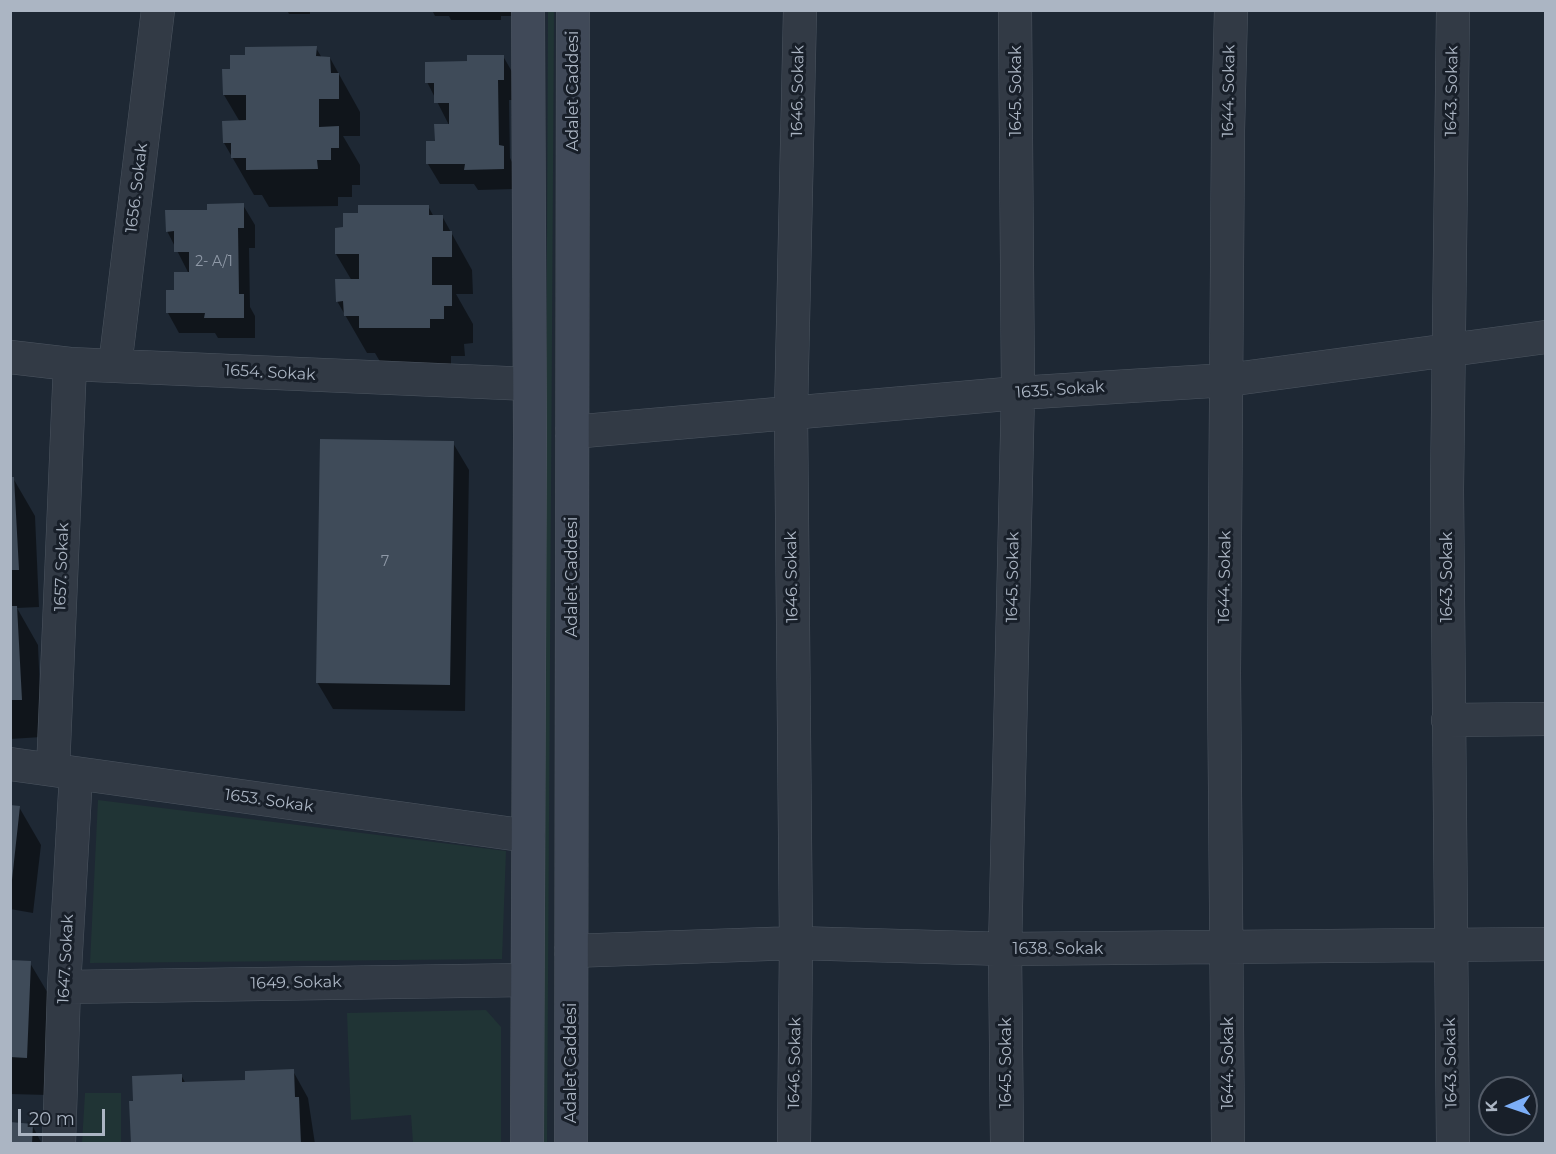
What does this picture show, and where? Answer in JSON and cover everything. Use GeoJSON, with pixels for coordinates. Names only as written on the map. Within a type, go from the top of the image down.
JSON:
{"type":"FeatureCollection","features":[{"type":"Feature","properties":{"kind":"street","name":"1656. Sokak"},"geometry":{"type":"LineString","coordinates":[[116,366],[158,10]]}},
{"type":"Feature","properties":{"kind":"street"},"geometry":{"type":"LineString","coordinates":[[527,1143],[528,10]]}},
{"type":"Feature","properties":{"kind":"street","name":"Adalet Caddesi"},"geometry":{"type":"LineString","coordinates":[[571,1143],[573,10]]}},
{"type":"Feature","properties":{"kind":"street","name":"1646. Sokak"},"geometry":{"type":"LineString","coordinates":[[794,1143],[796,943],[790,412],[800,10]]}},
{"type":"Feature","properties":{"kind":"street","name":"1645. Sokak"},"geometry":{"type":"LineString","coordinates":[[1007,1143],[1005,949],[1018,393],[1015,10]]}},
{"type":"Feature","properties":{"kind":"street","name":"1644. Sokak"},"geometry":{"type":"LineString","coordinates":[[1228,1143],[1224,673],[1228,131],[1232,10]]}},
{"type":"Feature","properties":{"kind":"street","name":"1643. Sokak"},"geometry":{"type":"LineString","coordinates":[[1453,10],[1447,353],[1449,946],[1453,1143]]}},
{"type":"Feature","properties":{"kind":"street","name":"1635. Sokak"},"geometry":{"type":"LineString","coordinates":[[572,432],[1018,393],[1227,380],[1447,353],[1545,337]]}},
{"type":"Feature","properties":{"kind":"street","name":"1654. Sokak"},"geometry":{"type":"LineString","coordinates":[[10,357],[70,364],[529,384]]}},
{"type":"Feature","properties":{"kind":"street","name":"1657. Sokak"},"geometry":{"type":"LineString","coordinates":[[65,773],[70,364]]}},
{"type":"Feature","properties":{"kind":"street"},"geometry":{"type":"LineString","coordinates":[[1448,720],[1545,719]]}},
{"type":"Feature","properties":{"kind":"street","name":"1653. Sokak"},"geometry":{"type":"LineString","coordinates":[[10,764],[528,836]]}},
{"type":"Feature","properties":{"kind":"street","name":"1647. Sokak"},"geometry":{"type":"LineString","coordinates":[[59,1143],[64,987],[65,773]]}},
{"type":"Feature","properties":{"kind":"street","name":"1638. Sokak"},"geometry":{"type":"LineString","coordinates":[[571,951],[796,943],[1005,949],[1545,944]]}},
{"type":"Feature","properties":{"kind":"street","name":"1649. Sokak"},"geometry":{"type":"LineString","coordinates":[[64,987],[527,980]]}},
{"type":"Feature","properties":{"kind":"green space"},"geometry":{"type":"Polygon","coordinates":[[[554,10],[547,1143],[543,1144],[548,11],[554,10]]]}},
{"type":"Feature","properties":{"kind":"green space"},"geometry":{"type":"Polygon","coordinates":[[[98,800],[506,851],[502,959],[90,963],[98,800]]]}},
{"type":"Feature","properties":{"kind":"green space"},"geometry":{"type":"Polygon","coordinates":[[[486,1010],[501,1027],[501,1143],[413,1143],[411,1115],[351,1120],[347,1013],[486,1010]]]}},
{"type":"Feature","properties":{"kind":"green space"},"geometry":{"type":"Polygon","coordinates":[[[85,1093],[121,1093],[121,1143],[82,1143],[85,1093]]]}},
{"type":"Feature","properties":{"kind":"building"},"geometry":{"type":"Polygon","coordinates":[[[317,46],[316,56],[330,57],[331,73],[339,73],[339,99],[319,99],[319,127],[339,126],[339,148],[331,148],[331,160],[317,160],[318,169],[246,170],[246,158],[231,158],[231,143],[223,143],[222,121],[246,120],[246,95],[223,95],[222,69],[230,69],[230,55],[245,55],[245,47],[317,46]]]}},
{"type":"Feature","properties":{"kind":"building"},"geometry":{"type":"Polygon","coordinates":[[[467,55],[504,55],[504,80],[498,80],[499,145],[504,146],[504,169],[464,170],[465,164],[426,164],[426,141],[435,141],[434,124],[449,124],[449,103],[434,103],[434,83],[425,83],[425,62],[467,61],[467,55]]]}},
{"type":"Feature","properties":{"kind":"building"},"geometry":{"type":"Polygon","coordinates":[[[244,203],[244,228],[238,228],[239,294],[244,294],[244,318],[204,318],[205,313],[166,313],[166,290],[174,290],[174,272],[189,272],[189,252],[174,252],[174,231],[166,232],[165,210],[207,210],[207,204],[244,203]]]}},
{"type":"Feature","properties":{"kind":"building"},"geometry":{"type":"Polygon","coordinates":[[[358,205],[429,205],[429,215],[443,215],[443,231],[452,231],[452,257],[432,257],[432,285],[452,285],[452,306],[444,306],[444,319],[430,319],[430,328],[359,328],[359,316],[344,316],[343,301],[336,302],[335,279],[359,279],[359,254],[335,254],[335,228],[343,227],[343,213],[358,213],[358,205]]]}},
{"type":"Feature","properties":{"kind":"building"},"geometry":{"type":"Polygon","coordinates":[[[320,439],[454,441],[450,685],[316,683],[320,439]]]}},
{"type":"Feature","properties":{"kind":"building"},"geometry":{"type":"Polygon","coordinates":[[[10,477],[14,477],[19,570],[10,570],[10,477]]]}},
{"type":"Feature","properties":{"kind":"building"},"geometry":{"type":"Polygon","coordinates":[[[10,606],[17,606],[22,700],[10,700],[10,606]]]}},
{"type":"Feature","properties":{"kind":"building"},"geometry":{"type":"Polygon","coordinates":[[[10,805],[20,806],[12,880],[10,880],[10,805]]]}},
{"type":"Feature","properties":{"kind":"building"},"geometry":{"type":"Polygon","coordinates":[[[10,960],[31,961],[27,1058],[10,1057],[10,960]]]}},
{"type":"Feature","properties":{"kind":"building"},"geometry":{"type":"Polygon","coordinates":[[[294,1069],[295,1097],[299,1097],[301,1144],[131,1144],[129,1101],[133,1101],[132,1076],[182,1074],[182,1082],[245,1080],[245,1071],[294,1069]]]}},
{"type":"Feature","properties":{"kind":"building"},"geometry":{"type":"Polygon","coordinates":[[[10,1122],[33,1124],[32,1144],[10,1144],[10,1122]]]}}]}
